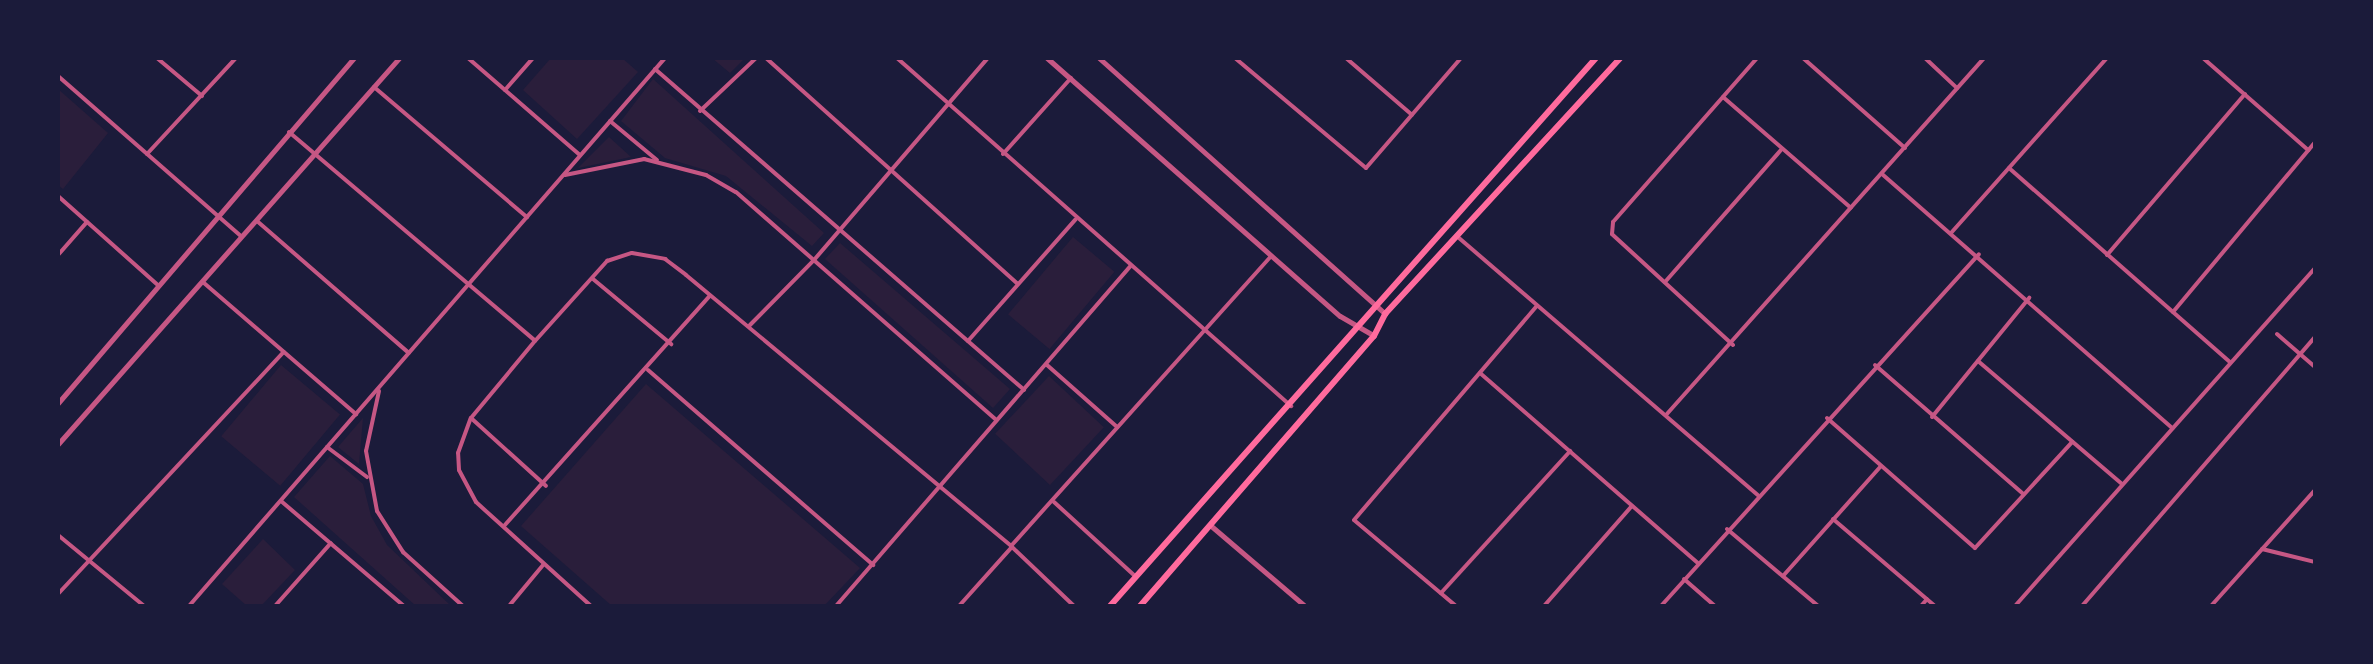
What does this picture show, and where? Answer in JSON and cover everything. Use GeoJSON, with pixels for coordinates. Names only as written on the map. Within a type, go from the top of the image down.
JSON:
{"type":"FeatureCollection","features":[{"type":"Feature","properties":{"kind":"main road"},"geometry":{"type":"LineString","coordinates":[[1110,606],[1291,406],[1596,58]]}},
{"type":"Feature","properties":{"kind":"main road"},"geometry":{"type":"LineString","coordinates":[[1140,606],[1374,336],[1385,314],[1459,238],[1620,58]]}},
{"type":"Feature","properties":{"kind":"street"},"geometry":{"type":"LineString","coordinates":[[157,58],[202,96]]}},
{"type":"Feature","properties":{"kind":"street"},"geometry":{"type":"LineString","coordinates":[[147,154],[236,58]]}},
{"type":"Feature","properties":{"kind":"street"},"geometry":{"type":"LineString","coordinates":[[58,403],[354,58]]}},
{"type":"Feature","properties":{"kind":"street"},"geometry":{"type":"LineString","coordinates":[[58,444],[204,283],[399,58]]}},
{"type":"Feature","properties":{"kind":"street"},"geometry":{"type":"LineString","coordinates":[[468,58],[580,155]]}},
{"type":"Feature","properties":{"kind":"street"},"geometry":{"type":"LineString","coordinates":[[505,90],[533,58]]}},
{"type":"Feature","properties":{"kind":"street"},"geometry":{"type":"LineString","coordinates":[[189,606],[665,58]]}},
{"type":"Feature","properties":{"kind":"street"},"geometry":{"type":"LineString","coordinates":[[700,111],[756,58]]}},
{"type":"Feature","properties":{"kind":"street"},"geometry":{"type":"LineString","coordinates":[[766,58],[889,172],[1018,284]]}},
{"type":"Feature","properties":{"kind":"street"},"geometry":{"type":"LineString","coordinates":[[897,58],[1130,267],[1291,406]]}},
{"type":"Feature","properties":{"kind":"street"},"geometry":{"type":"LineString","coordinates":[[750,325],[814,260],[988,58]]}},
{"type":"Feature","properties":{"kind":"street"},"geometry":{"type":"LineString","coordinates":[[1047,58],[1340,316],[1374,336]]}},
{"type":"Feature","properties":{"kind":"street"},"geometry":{"type":"LineString","coordinates":[[1099,58],[1385,314]]}},
{"type":"Feature","properties":{"kind":"street"},"geometry":{"type":"LineString","coordinates":[[1235,58],[1366,168],[1461,58]]}},
{"type":"Feature","properties":{"kind":"street"},"geometry":{"type":"LineString","coordinates":[[1346,58],[1412,115]]}},
{"type":"Feature","properties":{"kind":"street"},"geometry":{"type":"LineString","coordinates":[[1448,58],[1456,65]]}},
{"type":"Feature","properties":{"kind":"street"},"geometry":{"type":"LineString","coordinates":[[1733,345],[1612,234],[1613,222],[1757,58]]}},
{"type":"Feature","properties":{"kind":"street"},"geometry":{"type":"LineString","coordinates":[[1803,58],[1905,148]]}},
{"type":"Feature","properties":{"kind":"street"},"geometry":{"type":"LineString","coordinates":[[1925,58],[1957,88]]}},
{"type":"Feature","properties":{"kind":"street"},"geometry":{"type":"LineString","coordinates":[[1666,415],[1733,345],[1984,58]]}},
{"type":"Feature","properties":{"kind":"street"},"geometry":{"type":"LineString","coordinates":[[1951,233],[2107,58]]}},
{"type":"Feature","properties":{"kind":"street"},"geometry":{"type":"LineString","coordinates":[[2203,58],[2308,150]]}},
{"type":"Feature","properties":{"kind":"street"},"geometry":{"type":"LineString","coordinates":[[655,69],[838,232],[1024,390]]}},
{"type":"Feature","properties":{"kind":"street"},"geometry":{"type":"LineString","coordinates":[[58,76],[243,238]]}},
{"type":"Feature","properties":{"kind":"street"},"geometry":{"type":"LineString","coordinates":[[1003,154],[1071,78]]}},
{"type":"Feature","properties":{"kind":"street"},"geometry":{"type":"LineString","coordinates":[[374,87],[527,217]]}},
{"type":"Feature","properties":{"kind":"street"},"geometry":{"type":"LineString","coordinates":[[2107,255],[2245,94]]}},
{"type":"Feature","properties":{"kind":"street"},"geometry":{"type":"LineString","coordinates":[[1723,97],[1852,209]]}},
{"type":"Feature","properties":{"kind":"street"},"geometry":{"type":"LineString","coordinates":[[610,121],[660,163]]}},
{"type":"Feature","properties":{"kind":"street"},"geometry":{"type":"LineString","coordinates":[[289,132],[535,341]]}},
{"type":"Feature","properties":{"kind":"street"},"geometry":{"type":"LineString","coordinates":[[2173,312],[2315,142]]}},
{"type":"Feature","properties":{"kind":"street"},"geometry":{"type":"LineString","coordinates":[[1665,283],[1782,149]]}},
{"type":"Feature","properties":{"kind":"street"},"geometry":{"type":"LineString","coordinates":[[563,175],[644,159],[706,175],[736,192],[996,420]]}},
{"type":"Feature","properties":{"kind":"street"},"geometry":{"type":"LineString","coordinates":[[2009,168],[2230,362]]}},
{"type":"Feature","properties":{"kind":"street"},"geometry":{"type":"LineString","coordinates":[[1882,174],[1979,254],[2172,429]]}},
{"type":"Feature","properties":{"kind":"street"},"geometry":{"type":"LineString","coordinates":[[58,196],[158,285]]}},
{"type":"Feature","properties":{"kind":"street"},"geometry":{"type":"LineString","coordinates":[[968,341],[1076,219]]}},
{"type":"Feature","properties":{"kind":"street"},"geometry":{"type":"LineString","coordinates":[[257,221],[409,353]]}},
{"type":"Feature","properties":{"kind":"street"},"geometry":{"type":"LineString","coordinates":[[58,255],[87,222]]}},
{"type":"Feature","properties":{"kind":"street"},"geometry":{"type":"LineString","coordinates":[[1459,238],[1758,495]]}},
{"type":"Feature","properties":{"kind":"street"},"geometry":{"type":"LineString","coordinates":[[591,606],[476,502],[459,470],[462,434],[471,418],[535,341],[607,261],[644,254],[665,259],[750,325],[1011,547],[1074,606]]}},
{"type":"Feature","properties":{"kind":"street"},"geometry":{"type":"LineString","coordinates":[[959,606],[1272,254]]}},
{"type":"Feature","properties":{"kind":"street"},"geometry":{"type":"LineString","coordinates":[[1661,606],[1827,418],[1979,254]]}},
{"type":"Feature","properties":{"kind":"street"},"geometry":{"type":"LineString","coordinates":[[836,606],[938,484],[1047,365],[1130,267]]}},
{"type":"Feature","properties":{"kind":"street"},"geometry":{"type":"LineString","coordinates":[[2015,606],[2315,268]]}},
{"type":"Feature","properties":{"kind":"street"},"geometry":{"type":"LineString","coordinates":[[592,278],[671,344]]}},
{"type":"Feature","properties":{"kind":"street"},"geometry":{"type":"LineString","coordinates":[[204,283],[356,414]]}},
{"type":"Feature","properties":{"kind":"street"},"geometry":{"type":"LineString","coordinates":[[504,526],[546,486],[711,295]]}},
{"type":"Feature","properties":{"kind":"street"},"geometry":{"type":"LineString","coordinates":[[1932,417],[2029,298]]}},
{"type":"Feature","properties":{"kind":"street"},"geometry":{"type":"LineString","coordinates":[[1456,606],[1354,520],[1537,306]]}},
{"type":"Feature","properties":{"kind":"street"},"geometry":{"type":"LineString","coordinates":[[2277,334],[2315,367]]}},
{"type":"Feature","properties":{"kind":"street"},"geometry":{"type":"LineString","coordinates":[[2082,606],[2315,337]]}},
{"type":"Feature","properties":{"kind":"street"},"geometry":{"type":"LineString","coordinates":[[58,594],[284,352]]}},
{"type":"Feature","properties":{"kind":"street"},"geometry":{"type":"LineString","coordinates":[[1978,361],[2122,484]]}},
{"type":"Feature","properties":{"kind":"street"},"geometry":{"type":"LineString","coordinates":[[1047,365],[1118,428]]}},
{"type":"Feature","properties":{"kind":"street"},"geometry":{"type":"LineString","coordinates":[[1875,365],[2022,493]]}},
{"type":"Feature","properties":{"kind":"street"},"geometry":{"type":"LineString","coordinates":[[648,370],[873,565]]}},
{"type":"Feature","properties":{"kind":"street"},"geometry":{"type":"LineString","coordinates":[[1480,373],[1698,563]]}},
{"type":"Feature","properties":{"kind":"street"},"geometry":{"type":"LineString","coordinates":[[383,383],[370,422],[367,477],[387,534],[463,606]]}},
{"type":"Feature","properties":{"kind":"street"},"geometry":{"type":"LineString","coordinates":[[471,418],[546,486]]}},
{"type":"Feature","properties":{"kind":"street"},"geometry":{"type":"LineString","coordinates":[[1827,418],[1975,548],[2022,493],[2072,442]]}},
{"type":"Feature","properties":{"kind":"street"},"geometry":{"type":"LineString","coordinates":[[327,447],[367,477]]}},
{"type":"Feature","properties":{"kind":"street"},"geometry":{"type":"LineString","coordinates":[[1441,593],[1570,451]]}},
{"type":"Feature","properties":{"kind":"street"},"geometry":{"type":"LineString","coordinates":[[1783,576],[1881,466]]}},
{"type":"Feature","properties":{"kind":"street"},"geometry":{"type":"LineString","coordinates":[[2213,606],[2315,490]]}},
{"type":"Feature","properties":{"kind":"street"},"geometry":{"type":"LineString","coordinates":[[280,501],[404,606]]}},
{"type":"Feature","properties":{"kind":"street"},"geometry":{"type":"LineString","coordinates":[[1054,502],[1137,578]]}},
{"type":"Feature","properties":{"kind":"street"},"geometry":{"type":"LineString","coordinates":[[1544,606],[1633,506]]}},
{"type":"Feature","properties":{"kind":"street"},"geometry":{"type":"LineString","coordinates":[[1833,519],[1935,606]]}},
{"type":"Feature","properties":{"kind":"street"},"geometry":{"type":"LineString","coordinates":[[1210,525],[1305,606]]}},
{"type":"Feature","properties":{"kind":"street"},"geometry":{"type":"LineString","coordinates":[[1727,529],[1818,606]]}},
{"type":"Feature","properties":{"kind":"street"},"geometry":{"type":"LineString","coordinates":[[58,535],[144,606]]}},
{"type":"Feature","properties":{"kind":"street"},"geometry":{"type":"LineString","coordinates":[[277,605],[331,543]]}},
{"type":"Feature","properties":{"kind":"street"},"geometry":{"type":"LineString","coordinates":[[2262,549],[2315,562]]}},
{"type":"Feature","properties":{"kind":"street"},"geometry":{"type":"LineString","coordinates":[[509,606],[543,565]]}},
{"type":"Feature","properties":{"kind":"street"},"geometry":{"type":"LineString","coordinates":[[1684,579],[1715,606]]}},
{"type":"Feature","properties":{"kind":"street"},"geometry":{"type":"LineString","coordinates":[[1921,606],[1927,599]]}},
{"type":"Feature","properties":{"kind":"shaded area"},"geometry":{"type":"Polygon","coordinates":[[[551,58],[622,58],[638,72],[577,139],[523,90],[551,58]]]}},
{"type":"Feature","properties":{"kind":"shaded area"},"geometry":{"type":"Polygon","coordinates":[[[712,58],[745,58],[730,73],[712,58]]]}},
{"type":"Feature","properties":{"kind":"shaded area"},"geometry":{"type":"Polygon","coordinates":[[[653,79],[824,233],[812,246],[726,176],[665,158],[621,121],[653,79]]]}},
{"type":"Feature","properties":{"kind":"shaded area"},"geometry":{"type":"Polygon","coordinates":[[[58,89],[108,133],[63,189],[58,185],[58,89]]]}},
{"type":"Feature","properties":{"kind":"shaded area"},"geometry":{"type":"Polygon","coordinates":[[[609,137],[631,157],[578,168],[609,137]]]}},
{"type":"Feature","properties":{"kind":"shaded area"},"geometry":{"type":"Polygon","coordinates":[[[1073,237],[1114,272],[1049,349],[1008,314],[1073,237]]]}},
{"type":"Feature","properties":{"kind":"shaded area"},"geometry":{"type":"Polygon","coordinates":[[[840,243],[1010,389],[993,408],[825,259],[840,243]]]}},
{"type":"Feature","properties":{"kind":"shaded area"},"geometry":{"type":"Polygon","coordinates":[[[281,365],[340,414],[280,486],[221,436],[281,365]]]}},
{"type":"Feature","properties":{"kind":"shaded area"},"geometry":{"type":"Polygon","coordinates":[[[1049,376],[1104,427],[1050,485],[995,434],[1049,376]]]}},
{"type":"Feature","properties":{"kind":"shaded area"},"geometry":{"type":"Polygon","coordinates":[[[646,384],[860,568],[824,606],[612,606],[521,526],[646,384]]]}},
{"type":"Feature","properties":{"kind":"shaded area"},"geometry":{"type":"Polygon","coordinates":[[[363,418],[359,464],[338,447],[363,418]]]}},
{"type":"Feature","properties":{"kind":"shaded area"},"geometry":{"type":"Polygon","coordinates":[[[330,456],[363,484],[371,516],[387,545],[451,606],[416,606],[294,497],[330,456]]]}},
{"type":"Feature","properties":{"kind":"shaded area"},"geometry":{"type":"Polygon","coordinates":[[[263,539],[295,570],[261,606],[247,606],[222,584],[263,539]]]}}]}
